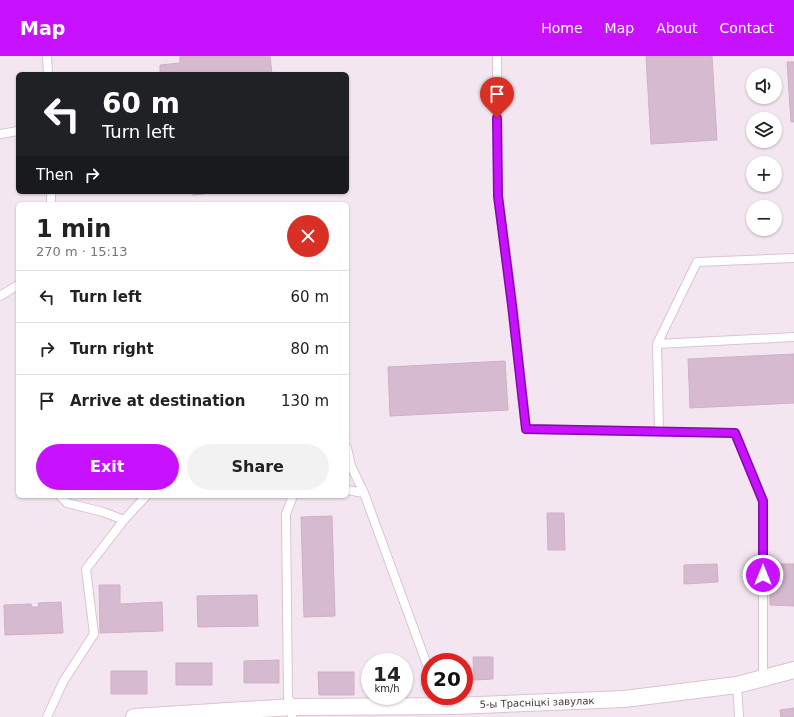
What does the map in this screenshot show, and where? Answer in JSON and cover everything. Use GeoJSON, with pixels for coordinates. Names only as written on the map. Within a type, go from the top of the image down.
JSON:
{"type":"FeatureCollection","features":[{"type":"Feature","properties":{"kind":"street","name":"5-ы Трасніцкі завулак"},"geometry":{"type":"LineString","coordinates":[[134,717],[624,699],[737,685],[794,670]]}},
{"type":"Feature","properties":{"kind":"lane"},"geometry":{"type":"LineString","coordinates":[[47,56],[48,72]]}},
{"type":"Feature","properties":{"kind":"lane"},"geometry":{"type":"LineString","coordinates":[[497,56],[498,196],[526,429],[735,433],[763,501],[763,678]]}},
{"type":"Feature","properties":{"kind":"lane"},"geometry":{"type":"LineString","coordinates":[[0,134],[16,131]]}},
{"type":"Feature","properties":{"kind":"lane"},"geometry":{"type":"LineString","coordinates":[[659,431],[657,344],[697,262],[794,258]]}},
{"type":"Feature","properties":{"kind":"lane"},"geometry":{"type":"LineString","coordinates":[[0,296],[16,286]]}},
{"type":"Feature","properties":{"kind":"lane"},"geometry":{"type":"LineString","coordinates":[[657,344],[794,337]]}},
{"type":"Feature","properties":{"kind":"lane"},"geometry":{"type":"LineString","coordinates":[[349,457],[351,466],[364,493],[423,653]]}},
{"type":"Feature","properties":{"kind":"lane"},"geometry":{"type":"LineString","coordinates":[[349,490],[364,493]]}},
{"type":"Feature","properties":{"kind":"lane"},"geometry":{"type":"LineString","coordinates":[[62,498],[67,503],[103,512],[124,520]]}},
{"type":"Feature","properties":{"kind":"lane"},"geometry":{"type":"LineString","coordinates":[[47,717],[62,682],[94,634],[86,569],[124,520],[144,498]]}},
{"type":"Feature","properties":{"kind":"lane"},"geometry":{"type":"LineString","coordinates":[[292,498],[286,514],[288,697],[292,712]]}},
{"type":"Feature","properties":{"kind":"lane"},"geometry":{"type":"LineString","coordinates":[[737,685],[739,717]]}},
{"type":"Feature","properties":{"kind":"building"},"geometry":{"type":"Polygon","coordinates":[[[180,56],[270,56],[272,72],[160,72],[160,65],[180,63],[180,56]]]}},
{"type":"Feature","properties":{"kind":"building"},"geometry":{"type":"Polygon","coordinates":[[[646,56],[712,56],[717,140],[651,144],[646,56]]]}},
{"type":"Feature","properties":{"kind":"building"},"geometry":{"type":"Polygon","coordinates":[[[787,62],[794,62],[794,122],[791,122],[787,62]]]}},
{"type":"Feature","properties":{"kind":"building"},"geometry":{"type":"Polygon","coordinates":[[[794,354],[794,403],[690,408],[688,359],[794,354]]]}},
{"type":"Feature","properties":{"kind":"building"},"geometry":{"type":"Polygon","coordinates":[[[505,361],[508,410],[390,416],[388,367],[505,361]]]}},
{"type":"Feature","properties":{"kind":"building"},"geometry":{"type":"Polygon","coordinates":[[[547,513],[564,513],[565,550],[548,550],[547,513]]]}},
{"type":"Feature","properties":{"kind":"building"},"geometry":{"type":"Polygon","coordinates":[[[332,516],[335,616],[304,617],[301,517],[332,516]]]}},
{"type":"Feature","properties":{"kind":"building"},"geometry":{"type":"Polygon","coordinates":[[[717,564],[718,582],[684,584],[684,565],[717,564]]]}},
{"type":"Feature","properties":{"kind":"building"},"geometry":{"type":"Polygon","coordinates":[[[770,564],[794,564],[794,606],[770,605],[770,564]]]}},
{"type":"Feature","properties":{"kind":"building"},"geometry":{"type":"Polygon","coordinates":[[[99,585],[120,585],[120,604],[162,602],[163,631],[100,633],[99,585]]]}},
{"type":"Feature","properties":{"kind":"building"},"geometry":{"type":"Polygon","coordinates":[[[257,595],[258,626],[198,627],[197,596],[257,595]]]}},
{"type":"Feature","properties":{"kind":"building"},"geometry":{"type":"Polygon","coordinates":[[[61,602],[63,633],[5,635],[4,605],[31,604],[32,607],[39,607],[38,603],[61,602]]]}},
{"type":"Feature","properties":{"kind":"building"},"geometry":{"type":"Polygon","coordinates":[[[473,657],[493,657],[493,679],[474,680],[473,657]]]}},
{"type":"Feature","properties":{"kind":"building"},"geometry":{"type":"Polygon","coordinates":[[[279,660],[279,683],[244,683],[244,661],[279,660]]]}},
{"type":"Feature","properties":{"kind":"building"},"geometry":{"type":"Polygon","coordinates":[[[176,663],[212,663],[212,685],[176,685],[176,663]]]}},
{"type":"Feature","properties":{"kind":"building"},"geometry":{"type":"Polygon","coordinates":[[[111,671],[147,671],[147,694],[111,694],[111,671]]]}},
{"type":"Feature","properties":{"kind":"building"},"geometry":{"type":"Polygon","coordinates":[[[318,672],[354,672],[354,695],[319,695],[318,672]]]}},
{"type":"Feature","properties":{"kind":"building"},"geometry":{"type":"Polygon","coordinates":[[[794,708],[794,717],[781,717],[780,710],[794,708]]]}},
{"type":"Feature","properties":{"kind":"route"},"geometry":{"type":"LineString","coordinates":[[497,118],[498,196],[526,429],[735,433],[763,501],[763,575]]}}]}
